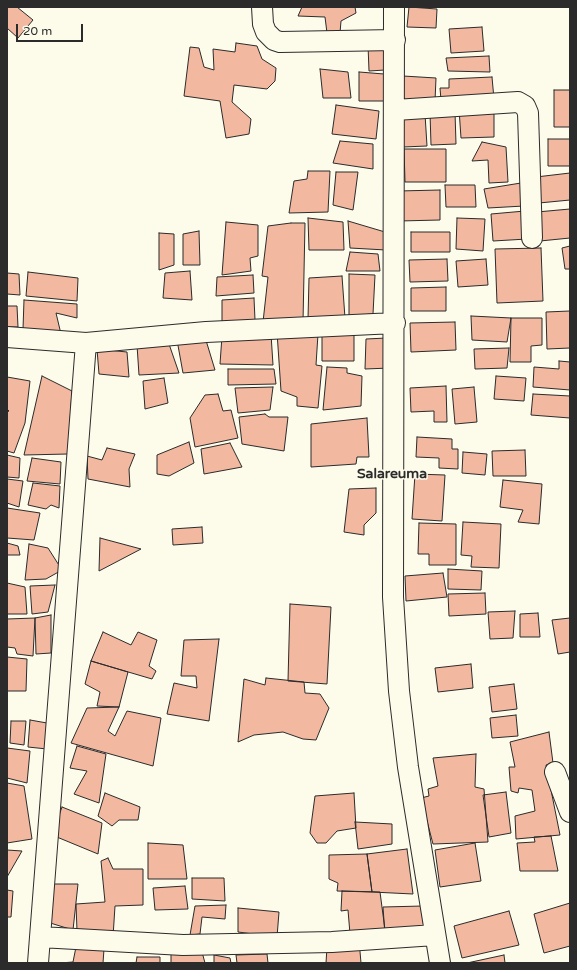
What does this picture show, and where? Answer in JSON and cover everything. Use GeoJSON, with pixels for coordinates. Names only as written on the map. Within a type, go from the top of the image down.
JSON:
{"type":"FeatureCollection","features":[{"type":"Feature","properties":{"kind":"street"},"geometry":{"type":"LineString","coordinates":[[262,7],[263,24],[266,32],[274,40],[280,42],[394,40]]}},
{"type":"Feature","properties":{"kind":"street"},"geometry":{"type":"LineString","coordinates":[[394,7],[395,323],[393,589],[399,691],[408,767],[440,963]]}},
{"type":"Feature","properties":{"kind":"street"},"geometry":{"type":"LineString","coordinates":[[395,110],[518,102],[525,106],[528,113],[532,238]]}},
{"type":"Feature","properties":{"kind":"street"},"geometry":{"type":"LineString","coordinates":[[7,337],[86,343],[206,332],[395,323]]}},
{"type":"Feature","properties":{"kind":"street"},"geometry":{"type":"LineString","coordinates":[[38,963],[86,343]]}},
{"type":"Feature","properties":{"kind":"street"},"geometry":{"type":"LineString","coordinates":[[555,772],[570,812]]}},
{"type":"Feature","properties":{"kind":"street"},"geometry":{"type":"LineString","coordinates":[[40,937],[184,945],[332,942],[435,935]]}},
{"type":"Feature","properties":{"kind":"building"},"geometry":{"type":"Polygon","coordinates":[[[7,7],[17,7],[33,20],[18,38],[7,28],[7,7]]]}},
{"type":"Feature","properties":{"kind":"building"},"geometry":{"type":"Polygon","coordinates":[[[302,7],[355,7],[356,13],[341,21],[340,33],[327,33],[325,17],[298,16],[302,7]]]}},
{"type":"Feature","properties":{"kind":"building"},"geometry":{"type":"Polygon","coordinates":[[[409,7],[437,9],[436,28],[407,27],[409,7]]]}},
{"type":"Feature","properties":{"kind":"building"},"geometry":{"type":"Polygon","coordinates":[[[482,27],[484,51],[451,53],[449,29],[482,27]]]}},
{"type":"Feature","properties":{"kind":"building"},"geometry":{"type":"Polygon","coordinates":[[[236,43],[257,46],[262,59],[276,68],[275,81],[267,89],[234,85],[232,102],[251,119],[249,134],[226,138],[220,101],[184,96],[190,47],[199,48],[204,67],[214,70],[213,49],[235,52],[236,43]]]}},
{"type":"Feature","properties":{"kind":"building"},"geometry":{"type":"Polygon","coordinates":[[[368,45],[386,46],[385,70],[369,71],[368,45]]]}},
{"type":"Feature","properties":{"kind":"building"},"geometry":{"type":"Polygon","coordinates":[[[489,56],[490,72],[448,71],[446,58],[489,56]]]}},
{"type":"Feature","properties":{"kind":"building"},"geometry":{"type":"Polygon","coordinates":[[[320,69],[348,72],[351,98],[323,98],[320,69]]]}},
{"type":"Feature","properties":{"kind":"building"},"geometry":{"type":"Polygon","coordinates":[[[359,72],[384,74],[384,101],[359,101],[359,72]]]}},
{"type":"Feature","properties":{"kind":"building"},"geometry":{"type":"Polygon","coordinates":[[[403,76],[436,78],[435,101],[402,100],[403,76]]]}},
{"type":"Feature","properties":{"kind":"building"},"geometry":{"type":"Polygon","coordinates":[[[492,77],[494,99],[441,100],[440,88],[449,88],[449,79],[492,77]]]}},
{"type":"Feature","properties":{"kind":"building"},"geometry":{"type":"Polygon","coordinates":[[[554,90],[570,90],[570,127],[554,127],[554,90]]]}},
{"type":"Feature","properties":{"kind":"building"},"geometry":{"type":"Polygon","coordinates":[[[336,105],[379,111],[376,139],[332,134],[336,105]]]}},
{"type":"Feature","properties":{"kind":"building"},"geometry":{"type":"Polygon","coordinates":[[[459,109],[494,109],[494,137],[461,138],[459,109]]]}},
{"type":"Feature","properties":{"kind":"building"},"geometry":{"type":"Polygon","coordinates":[[[455,112],[456,144],[431,145],[430,113],[455,112]]]}},
{"type":"Feature","properties":{"kind":"building"},"geometry":{"type":"Polygon","coordinates":[[[425,114],[427,146],[403,147],[402,115],[425,114]]]}},
{"type":"Feature","properties":{"kind":"building"},"geometry":{"type":"Polygon","coordinates":[[[548,139],[570,139],[570,166],[548,166],[548,139]]]}},
{"type":"Feature","properties":{"kind":"building"},"geometry":{"type":"Polygon","coordinates":[[[340,141],[373,144],[373,169],[333,163],[340,141]]]}},
{"type":"Feature","properties":{"kind":"building"},"geometry":{"type":"Polygon","coordinates":[[[482,142],[506,147],[508,182],[489,183],[488,160],[472,161],[482,142]]]}},
{"type":"Feature","properties":{"kind":"building"},"geometry":{"type":"Polygon","coordinates":[[[404,149],[446,149],[446,182],[405,182],[404,149]]]}},
{"type":"Feature","properties":{"kind":"building"},"geometry":{"type":"Polygon","coordinates":[[[308,171],[330,171],[328,212],[289,213],[294,181],[307,179],[308,171]]]}},
{"type":"Feature","properties":{"kind":"building"},"geometry":{"type":"Polygon","coordinates":[[[336,172],[358,172],[353,210],[333,205],[336,172]]]}},
{"type":"Feature","properties":{"kind":"building"},"geometry":{"type":"Polygon","coordinates":[[[570,173],[570,200],[539,203],[536,177],[570,173]]]}},
{"type":"Feature","properties":{"kind":"building"},"geometry":{"type":"Polygon","coordinates":[[[521,183],[524,206],[488,208],[484,189],[521,183]]]}},
{"type":"Feature","properties":{"kind":"building"},"geometry":{"type":"Polygon","coordinates":[[[445,185],[475,185],[476,207],[446,207],[445,185]]]}},
{"type":"Feature","properties":{"kind":"building"},"geometry":{"type":"Polygon","coordinates":[[[440,190],[440,220],[399,221],[398,191],[440,190]]]}},
{"type":"Feature","properties":{"kind":"building"},"geometry":{"type":"Polygon","coordinates":[[[570,209],[570,238],[540,241],[537,212],[570,209]]]}},
{"type":"Feature","properties":{"kind":"building"},"geometry":{"type":"Polygon","coordinates":[[[525,211],[527,239],[493,241],[491,214],[525,211]]]}},
{"type":"Feature","properties":{"kind":"building"},"geometry":{"type":"Polygon","coordinates":[[[308,218],[343,222],[344,250],[309,250],[308,218]]]}},
{"type":"Feature","properties":{"kind":"building"},"geometry":{"type":"Polygon","coordinates":[[[457,218],[485,219],[483,251],[456,249],[457,218]]]}},
{"type":"Feature","properties":{"kind":"building"},"geometry":{"type":"Polygon","coordinates":[[[348,221],[385,232],[386,250],[350,248],[348,221]]]}},
{"type":"Feature","properties":{"kind":"building"},"geometry":{"type":"Polygon","coordinates":[[[226,222],[258,225],[258,256],[250,258],[251,271],[222,275],[226,222]]]}},
{"type":"Feature","properties":{"kind":"building"},"geometry":{"type":"Polygon","coordinates":[[[305,223],[303,322],[263,322],[268,277],[262,276],[268,226],[305,223]]]}},
{"type":"Feature","properties":{"kind":"building"},"geometry":{"type":"Polygon","coordinates":[[[199,231],[200,265],[183,265],[183,234],[199,231]]]}},
{"type":"Feature","properties":{"kind":"building"},"geometry":{"type":"Polygon","coordinates":[[[411,232],[450,232],[450,252],[411,252],[411,232]]]}},
{"type":"Feature","properties":{"kind":"building"},"geometry":{"type":"Polygon","coordinates":[[[159,233],[174,234],[174,265],[159,270],[159,233]]]}},
{"type":"Feature","properties":{"kind":"building"},"geometry":{"type":"Polygon","coordinates":[[[570,246],[570,269],[565,269],[562,248],[570,246]]]}},
{"type":"Feature","properties":{"kind":"building"},"geometry":{"type":"Polygon","coordinates":[[[541,248],[543,301],[497,303],[495,249],[541,248]]]}},
{"type":"Feature","properties":{"kind":"building"},"geometry":{"type":"Polygon","coordinates":[[[350,252],[378,254],[380,271],[346,271],[350,252]]]}},
{"type":"Feature","properties":{"kind":"building"},"geometry":{"type":"Polygon","coordinates":[[[447,259],[448,281],[410,282],[409,260],[447,259]]]}},
{"type":"Feature","properties":{"kind":"building"},"geometry":{"type":"Polygon","coordinates":[[[486,259],[488,285],[458,287],[456,261],[486,259]]]}},
{"type":"Feature","properties":{"kind":"building"},"geometry":{"type":"Polygon","coordinates":[[[190,271],[192,300],[163,298],[165,273],[190,271]]]}},
{"type":"Feature","properties":{"kind":"building"},"geometry":{"type":"Polygon","coordinates":[[[28,272],[78,278],[77,301],[26,296],[28,272]]]}},
{"type":"Feature","properties":{"kind":"building"},"geometry":{"type":"Polygon","coordinates":[[[7,273],[19,274],[20,295],[7,294],[7,273]]]}},
{"type":"Feature","properties":{"kind":"building"},"geometry":{"type":"Polygon","coordinates":[[[349,274],[375,275],[373,314],[349,316],[349,274]]]}},
{"type":"Feature","properties":{"kind":"building"},"geometry":{"type":"Polygon","coordinates":[[[253,275],[254,293],[216,296],[217,277],[253,275]]]}},
{"type":"Feature","properties":{"kind":"building"},"geometry":{"type":"Polygon","coordinates":[[[342,276],[345,318],[308,319],[309,278],[342,276]]]}},
{"type":"Feature","properties":{"kind":"building"},"geometry":{"type":"Polygon","coordinates":[[[446,287],[446,311],[411,311],[411,288],[446,287]]]}},
{"type":"Feature","properties":{"kind":"building"},"geometry":{"type":"Polygon","coordinates":[[[254,298],[255,320],[222,322],[222,300],[254,298]]]}},
{"type":"Feature","properties":{"kind":"building"},"geometry":{"type":"Polygon","coordinates":[[[24,300],[77,304],[77,318],[56,313],[61,334],[23,329],[24,300]]]}},
{"type":"Feature","properties":{"kind":"building"},"geometry":{"type":"Polygon","coordinates":[[[7,306],[17,306],[18,327],[7,327],[7,306]]]}},
{"type":"Feature","properties":{"kind":"building"},"geometry":{"type":"Polygon","coordinates":[[[570,311],[570,348],[547,349],[546,312],[570,311]]]}},
{"type":"Feature","properties":{"kind":"building"},"geometry":{"type":"Polygon","coordinates":[[[471,316],[511,318],[507,342],[472,340],[471,316]]]}},
{"type":"Feature","properties":{"kind":"building"},"geometry":{"type":"Polygon","coordinates":[[[511,318],[542,318],[542,345],[531,346],[531,362],[510,362],[511,318]]]}},
{"type":"Feature","properties":{"kind":"building"},"geometry":{"type":"Polygon","coordinates":[[[455,322],[456,350],[411,352],[410,323],[455,322]]]}},
{"type":"Feature","properties":{"kind":"building"},"geometry":{"type":"Polygon","coordinates":[[[277,332],[318,334],[316,365],[322,366],[318,408],[297,406],[297,397],[281,391],[277,332]]]}},
{"type":"Feature","properties":{"kind":"building"},"geometry":{"type":"Polygon","coordinates":[[[322,333],[354,333],[354,361],[322,361],[322,333]]]}},
{"type":"Feature","properties":{"kind":"building"},"geometry":{"type":"Polygon","coordinates":[[[271,334],[273,365],[220,364],[222,336],[271,334]]]}},
{"type":"Feature","properties":{"kind":"building"},"geometry":{"type":"Polygon","coordinates":[[[205,337],[215,370],[183,373],[177,340],[205,337]]]}},
{"type":"Feature","properties":{"kind":"building"},"geometry":{"type":"Polygon","coordinates":[[[387,338],[390,368],[365,369],[366,339],[387,338]]]}},
{"type":"Feature","properties":{"kind":"building"},"geometry":{"type":"Polygon","coordinates":[[[169,344],[179,373],[139,375],[137,345],[169,344]]]}},
{"type":"Feature","properties":{"kind":"building"},"geometry":{"type":"Polygon","coordinates":[[[509,348],[507,368],[475,369],[474,349],[509,348]]]}},
{"type":"Feature","properties":{"kind":"building"},"geometry":{"type":"Polygon","coordinates":[[[97,349],[127,352],[129,377],[99,374],[97,349]]]}},
{"type":"Feature","properties":{"kind":"building"},"geometry":{"type":"Polygon","coordinates":[[[559,361],[570,362],[570,390],[533,387],[534,367],[559,369],[559,361]]]}},
{"type":"Feature","properties":{"kind":"building"},"geometry":{"type":"Polygon","coordinates":[[[327,367],[347,368],[347,373],[362,376],[361,406],[323,410],[327,367]]]}},
{"type":"Feature","properties":{"kind":"building"},"geometry":{"type":"Polygon","coordinates":[[[228,369],[274,369],[276,384],[228,385],[228,369]]]}},
{"type":"Feature","properties":{"kind":"building"},"geometry":{"type":"Polygon","coordinates":[[[42,376],[72,391],[68,454],[24,455],[42,376]]]}},
{"type":"Feature","properties":{"kind":"building"},"geometry":{"type":"Polygon","coordinates":[[[496,376],[526,378],[524,401],[494,399],[496,376]]]}},
{"type":"Feature","properties":{"kind":"building"},"geometry":{"type":"Polygon","coordinates":[[[7,377],[30,381],[25,423],[14,453],[7,451],[7,412],[9,411],[7,409],[7,377]]]}},
{"type":"Feature","properties":{"kind":"building"},"geometry":{"type":"Polygon","coordinates":[[[164,378],[168,403],[145,409],[143,381],[164,378]]]}},
{"type":"Feature","properties":{"kind":"building"},"geometry":{"type":"Polygon","coordinates":[[[446,386],[447,422],[434,422],[434,411],[411,412],[410,388],[446,386]]]}},
{"type":"Feature","properties":{"kind":"building"},"geometry":{"type":"Polygon","coordinates":[[[273,387],[270,410],[238,413],[235,388],[273,387]]]}},
{"type":"Feature","properties":{"kind":"building"},"geometry":{"type":"Polygon","coordinates":[[[474,387],[477,422],[455,424],[452,389],[474,387]]]}},
{"type":"Feature","properties":{"kind":"building"},"geometry":{"type":"Polygon","coordinates":[[[218,394],[223,411],[231,410],[238,438],[195,447],[190,418],[205,395],[218,394]]]}},
{"type":"Feature","properties":{"kind":"building"},"geometry":{"type":"Polygon","coordinates":[[[533,394],[570,396],[570,418],[531,415],[533,394]]]}},
{"type":"Feature","properties":{"kind":"building"},"geometry":{"type":"Polygon","coordinates":[[[265,414],[269,417],[288,417],[284,451],[242,444],[239,417],[265,414]]]}},
{"type":"Feature","properties":{"kind":"building"},"geometry":{"type":"Polygon","coordinates":[[[367,418],[369,457],[357,457],[356,464],[311,467],[311,424],[367,418]]]}},
{"type":"Feature","properties":{"kind":"building"},"geometry":{"type":"Polygon","coordinates":[[[417,437],[452,439],[452,449],[458,449],[458,469],[439,468],[439,458],[416,457],[417,437]]]}},
{"type":"Feature","properties":{"kind":"building"},"geometry":{"type":"Polygon","coordinates":[[[189,442],[194,463],[169,476],[157,474],[157,455],[189,442]]]}},
{"type":"Feature","properties":{"kind":"building"},"geometry":{"type":"Polygon","coordinates":[[[230,443],[242,467],[204,474],[201,449],[230,443]]]}},
{"type":"Feature","properties":{"kind":"building"},"geometry":{"type":"Polygon","coordinates":[[[107,448],[135,454],[129,469],[130,487],[88,479],[87,456],[102,460],[107,448]]]}},
{"type":"Feature","properties":{"kind":"building"},"geometry":{"type":"Polygon","coordinates":[[[525,450],[526,476],[493,476],[492,451],[525,450]]]}},
{"type":"Feature","properties":{"kind":"building"},"geometry":{"type":"Polygon","coordinates":[[[463,452],[487,454],[485,475],[462,473],[463,452]]]}},
{"type":"Feature","properties":{"kind":"building"},"geometry":{"type":"Polygon","coordinates":[[[7,455],[20,458],[19,478],[7,477],[7,455]]]}},
{"type":"Feature","properties":{"kind":"building"},"geometry":{"type":"Polygon","coordinates":[[[32,458],[61,462],[60,484],[27,481],[32,458]]]}},
{"type":"Feature","properties":{"kind":"building"},"geometry":{"type":"Polygon","coordinates":[[[415,474],[445,475],[442,521],[412,519],[415,474]]]}},
{"type":"Feature","properties":{"kind":"building"},"geometry":{"type":"Polygon","coordinates":[[[7,479],[23,481],[19,507],[7,503],[7,479]]]}},
{"type":"Feature","properties":{"kind":"building"},"geometry":{"type":"Polygon","coordinates":[[[503,480],[542,484],[539,524],[518,522],[523,510],[500,507],[503,480]]]}},
{"type":"Feature","properties":{"kind":"building"},"geometry":{"type":"Polygon","coordinates":[[[33,483],[60,486],[59,508],[51,505],[46,509],[28,505],[33,483]]]}},
{"type":"Feature","properties":{"kind":"building"},"geometry":{"type":"Polygon","coordinates":[[[376,488],[376,513],[364,525],[364,535],[344,532],[349,489],[376,488]]]}},
{"type":"Feature","properties":{"kind":"building"},"geometry":{"type":"Polygon","coordinates":[[[7,508],[40,513],[34,540],[7,538],[7,508]]]}},
{"type":"Feature","properties":{"kind":"building"},"geometry":{"type":"Polygon","coordinates":[[[463,522],[501,524],[499,568],[471,567],[472,556],[461,555],[463,522]]]}},
{"type":"Feature","properties":{"kind":"building"},"geometry":{"type":"Polygon","coordinates":[[[419,523],[456,524],[456,565],[429,565],[429,554],[418,554],[419,523]]]}},
{"type":"Feature","properties":{"kind":"building"},"geometry":{"type":"Polygon","coordinates":[[[202,527],[203,543],[173,545],[172,529],[202,527]]]}},
{"type":"Feature","properties":{"kind":"building"},"geometry":{"type":"Polygon","coordinates":[[[100,538],[141,549],[99,571],[100,538]]]}},
{"type":"Feature","properties":{"kind":"building"},"geometry":{"type":"Polygon","coordinates":[[[7,543],[18,546],[20,555],[7,555],[7,543]]]}},
{"type":"Feature","properties":{"kind":"building"},"geometry":{"type":"Polygon","coordinates":[[[29,544],[48,548],[62,570],[46,579],[25,580],[29,544]]]}},
{"type":"Feature","properties":{"kind":"building"},"geometry":{"type":"Polygon","coordinates":[[[448,569],[482,571],[481,590],[448,589],[448,569]]]}},
{"type":"Feature","properties":{"kind":"building"},"geometry":{"type":"Polygon","coordinates":[[[443,573],[447,597],[406,601],[405,576],[443,573]]]}},
{"type":"Feature","properties":{"kind":"building"},"geometry":{"type":"Polygon","coordinates":[[[7,583],[25,587],[27,614],[7,614],[7,583]]]}},
{"type":"Feature","properties":{"kind":"building"},"geometry":{"type":"Polygon","coordinates":[[[55,585],[48,612],[32,614],[30,586],[55,585]]]}},
{"type":"Feature","properties":{"kind":"building"},"geometry":{"type":"Polygon","coordinates":[[[485,593],[486,614],[449,616],[448,594],[485,593]]]}},
{"type":"Feature","properties":{"kind":"building"},"geometry":{"type":"Polygon","coordinates":[[[290,604],[331,607],[327,684],[288,681],[290,604]]]}},
{"type":"Feature","properties":{"kind":"building"},"geometry":{"type":"Polygon","coordinates":[[[515,611],[513,638],[490,639],[488,612],[515,611]]]}},
{"type":"Feature","properties":{"kind":"building"},"geometry":{"type":"Polygon","coordinates":[[[538,613],[540,637],[520,637],[520,614],[538,613]]]}},
{"type":"Feature","properties":{"kind":"building"},"geometry":{"type":"Polygon","coordinates":[[[51,615],[51,653],[36,654],[35,618],[51,615]]]}},
{"type":"Feature","properties":{"kind":"building"},"geometry":{"type":"Polygon","coordinates":[[[35,618],[33,656],[17,654],[15,648],[7,647],[7,619],[35,618]]]}},
{"type":"Feature","properties":{"kind":"building"},"geometry":{"type":"Polygon","coordinates":[[[570,618],[570,652],[558,654],[552,620],[570,618]]]}},
{"type":"Feature","properties":{"kind":"building"},"geometry":{"type":"Polygon","coordinates":[[[103,632],[131,645],[138,632],[157,640],[149,666],[156,671],[152,679],[91,661],[103,632]]]}},
{"type":"Feature","properties":{"kind":"building"},"geometry":{"type":"Polygon","coordinates":[[[219,639],[209,721],[167,714],[174,683],[197,688],[196,676],[181,676],[184,640],[219,639]]]}},
{"type":"Feature","properties":{"kind":"building"},"geometry":{"type":"Polygon","coordinates":[[[7,657],[27,659],[26,691],[7,691],[7,657]]]}},
{"type":"Feature","properties":{"kind":"building"},"geometry":{"type":"Polygon","coordinates":[[[91,661],[128,672],[119,707],[97,706],[100,692],[85,684],[91,661]]]}},
{"type":"Feature","properties":{"kind":"building"},"geometry":{"type":"Polygon","coordinates":[[[471,664],[473,688],[438,692],[435,668],[471,664]]]}},
{"type":"Feature","properties":{"kind":"building"},"geometry":{"type":"Polygon","coordinates":[[[266,678],[304,682],[305,693],[320,694],[329,708],[316,740],[303,739],[283,732],[254,735],[238,742],[244,679],[265,685],[266,678]]]}},
{"type":"Feature","properties":{"kind":"building"},"geometry":{"type":"Polygon","coordinates":[[[514,684],[517,709],[492,712],[489,687],[514,684]]]}},
{"type":"Feature","properties":{"kind":"building"},"geometry":{"type":"Polygon","coordinates":[[[119,707],[108,731],[115,736],[127,711],[161,718],[153,766],[71,743],[87,708],[119,707]]]}},
{"type":"Feature","properties":{"kind":"building"},"geometry":{"type":"Polygon","coordinates":[[[516,715],[518,736],[492,738],[490,718],[516,715]]]}},
{"type":"Feature","properties":{"kind":"building"},"geometry":{"type":"Polygon","coordinates":[[[30,720],[47,723],[47,749],[28,747],[30,720]]]}},
{"type":"Feature","properties":{"kind":"building"},"geometry":{"type":"Polygon","coordinates":[[[11,721],[26,721],[24,745],[10,743],[11,721]]]}},
{"type":"Feature","properties":{"kind":"building"},"geometry":{"type":"Polygon","coordinates":[[[549,732],[553,763],[546,765],[560,835],[516,839],[515,816],[535,811],[532,790],[519,788],[518,793],[511,791],[509,767],[515,767],[510,742],[549,732]]]}},
{"type":"Feature","properties":{"kind":"building"},"geometry":{"type":"Polygon","coordinates":[[[77,746],[106,754],[99,803],[74,794],[87,771],[70,768],[77,746]]]}},
{"type":"Feature","properties":{"kind":"building"},"geometry":{"type":"Polygon","coordinates":[[[7,748],[30,751],[27,783],[7,778],[7,748]]]}},
{"type":"Feature","properties":{"kind":"building"},"geometry":{"type":"Polygon","coordinates":[[[476,754],[475,787],[484,789],[488,842],[433,844],[421,798],[429,796],[428,789],[438,786],[433,758],[476,754]]]}},
{"type":"Feature","properties":{"kind":"building"},"geometry":{"type":"Polygon","coordinates":[[[7,783],[24,786],[32,839],[7,843],[7,783]]]}},
{"type":"Feature","properties":{"kind":"building"},"geometry":{"type":"Polygon","coordinates":[[[506,792],[511,833],[489,837],[483,795],[506,792]]]}},
{"type":"Feature","properties":{"kind":"building"},"geometry":{"type":"Polygon","coordinates":[[[105,793],[140,807],[138,820],[119,820],[112,826],[98,816],[105,793]]]}},
{"type":"Feature","properties":{"kind":"building"},"geometry":{"type":"Polygon","coordinates":[[[354,793],[356,828],[337,831],[326,843],[317,843],[310,833],[315,796],[354,793]]]}},
{"type":"Feature","properties":{"kind":"building"},"geometry":{"type":"Polygon","coordinates":[[[62,807],[102,823],[98,854],[52,835],[62,807]]]}},
{"type":"Feature","properties":{"kind":"building"},"geometry":{"type":"Polygon","coordinates":[[[355,822],[392,824],[392,844],[358,849],[355,822]]]}},
{"type":"Feature","properties":{"kind":"building"},"geometry":{"type":"Polygon","coordinates":[[[551,836],[558,871],[520,871],[517,843],[535,842],[534,837],[551,836]]]}},
{"type":"Feature","properties":{"kind":"building"},"geometry":{"type":"Polygon","coordinates":[[[148,843],[183,845],[187,879],[148,879],[148,843]]]}},
{"type":"Feature","properties":{"kind":"building"},"geometry":{"type":"Polygon","coordinates":[[[475,843],[481,881],[440,887],[435,850],[475,843]]]}},
{"type":"Feature","properties":{"kind":"building"},"geometry":{"type":"Polygon","coordinates":[[[407,849],[413,894],[372,892],[367,854],[407,849]]]}},
{"type":"Feature","properties":{"kind":"building"},"geometry":{"type":"Polygon","coordinates":[[[7,850],[22,851],[7,877],[7,850]]]}},
{"type":"Feature","properties":{"kind":"building"},"geometry":{"type":"Polygon","coordinates":[[[367,854],[372,892],[337,891],[338,883],[329,879],[329,855],[367,854]]]}},
{"type":"Feature","properties":{"kind":"building"},"geometry":{"type":"Polygon","coordinates":[[[108,858],[113,869],[143,869],[143,905],[115,906],[113,937],[77,931],[76,904],[105,902],[101,861],[108,858]]]}},
{"type":"Feature","properties":{"kind":"building"},"geometry":{"type":"Polygon","coordinates":[[[192,878],[224,878],[225,901],[192,899],[192,878]]]}},
{"type":"Feature","properties":{"kind":"building"},"geometry":{"type":"Polygon","coordinates":[[[52,884],[78,884],[73,930],[47,922],[52,884]]]}},
{"type":"Feature","properties":{"kind":"building"},"geometry":{"type":"Polygon","coordinates":[[[185,886],[188,909],[155,910],[153,888],[185,886]]]}},
{"type":"Feature","properties":{"kind":"building"},"geometry":{"type":"Polygon","coordinates":[[[7,890],[13,891],[11,917],[7,917],[7,890]]]}},
{"type":"Feature","properties":{"kind":"building"},"geometry":{"type":"Polygon","coordinates":[[[342,891],[380,892],[385,930],[350,934],[348,910],[341,911],[342,891]]]}},
{"type":"Feature","properties":{"kind":"building"},"geometry":{"type":"Polygon","coordinates":[[[570,903],[570,946],[544,953],[534,914],[570,903]]]}},
{"type":"Feature","properties":{"kind":"building"},"geometry":{"type":"Polygon","coordinates":[[[226,905],[225,919],[202,917],[200,934],[190,935],[195,906],[226,905]]]}},
{"type":"Feature","properties":{"kind":"building"},"geometry":{"type":"Polygon","coordinates":[[[423,906],[429,931],[385,935],[383,907],[423,906]]]}},
{"type":"Feature","properties":{"kind":"building"},"geometry":{"type":"Polygon","coordinates":[[[238,908],[279,912],[277,937],[238,932],[238,908]]]}},
{"type":"Feature","properties":{"kind":"building"},"geometry":{"type":"Polygon","coordinates":[[[509,911],[519,945],[462,958],[454,926],[509,911]]]}},
{"type":"Feature","properties":{"kind":"building"},"geometry":{"type":"Polygon","coordinates":[[[359,940],[361,963],[326,963],[327,947],[359,940]]]}},
{"type":"Feature","properties":{"kind":"building"},"geometry":{"type":"Polygon","coordinates":[[[76,947],[104,949],[103,963],[60,963],[73,962],[76,947]]]}},
{"type":"Feature","properties":{"kind":"building"},"geometry":{"type":"Polygon","coordinates":[[[202,952],[205,963],[171,963],[171,953],[202,952]]]}},
{"type":"Feature","properties":{"kind":"building"},"geometry":{"type":"Polygon","coordinates":[[[267,954],[268,963],[237,963],[236,955],[267,954]]]}},
{"type":"Feature","properties":{"kind":"building"},"geometry":{"type":"Polygon","coordinates":[[[214,955],[230,958],[231,963],[214,963],[214,955]]]}},
{"type":"Feature","properties":{"kind":"building"},"geometry":{"type":"Polygon","coordinates":[[[504,955],[505,963],[467,963],[504,955]]]}},
{"type":"Feature","properties":{"kind":"building"},"geometry":{"type":"Polygon","coordinates":[[[137,957],[160,957],[160,963],[136,963],[137,957]]]}},
{"type":"Feature","properties":{"kind":"district","name":"Salareuma"},"geometry":{"type":"Point","coordinates":[392,474]}}]}
